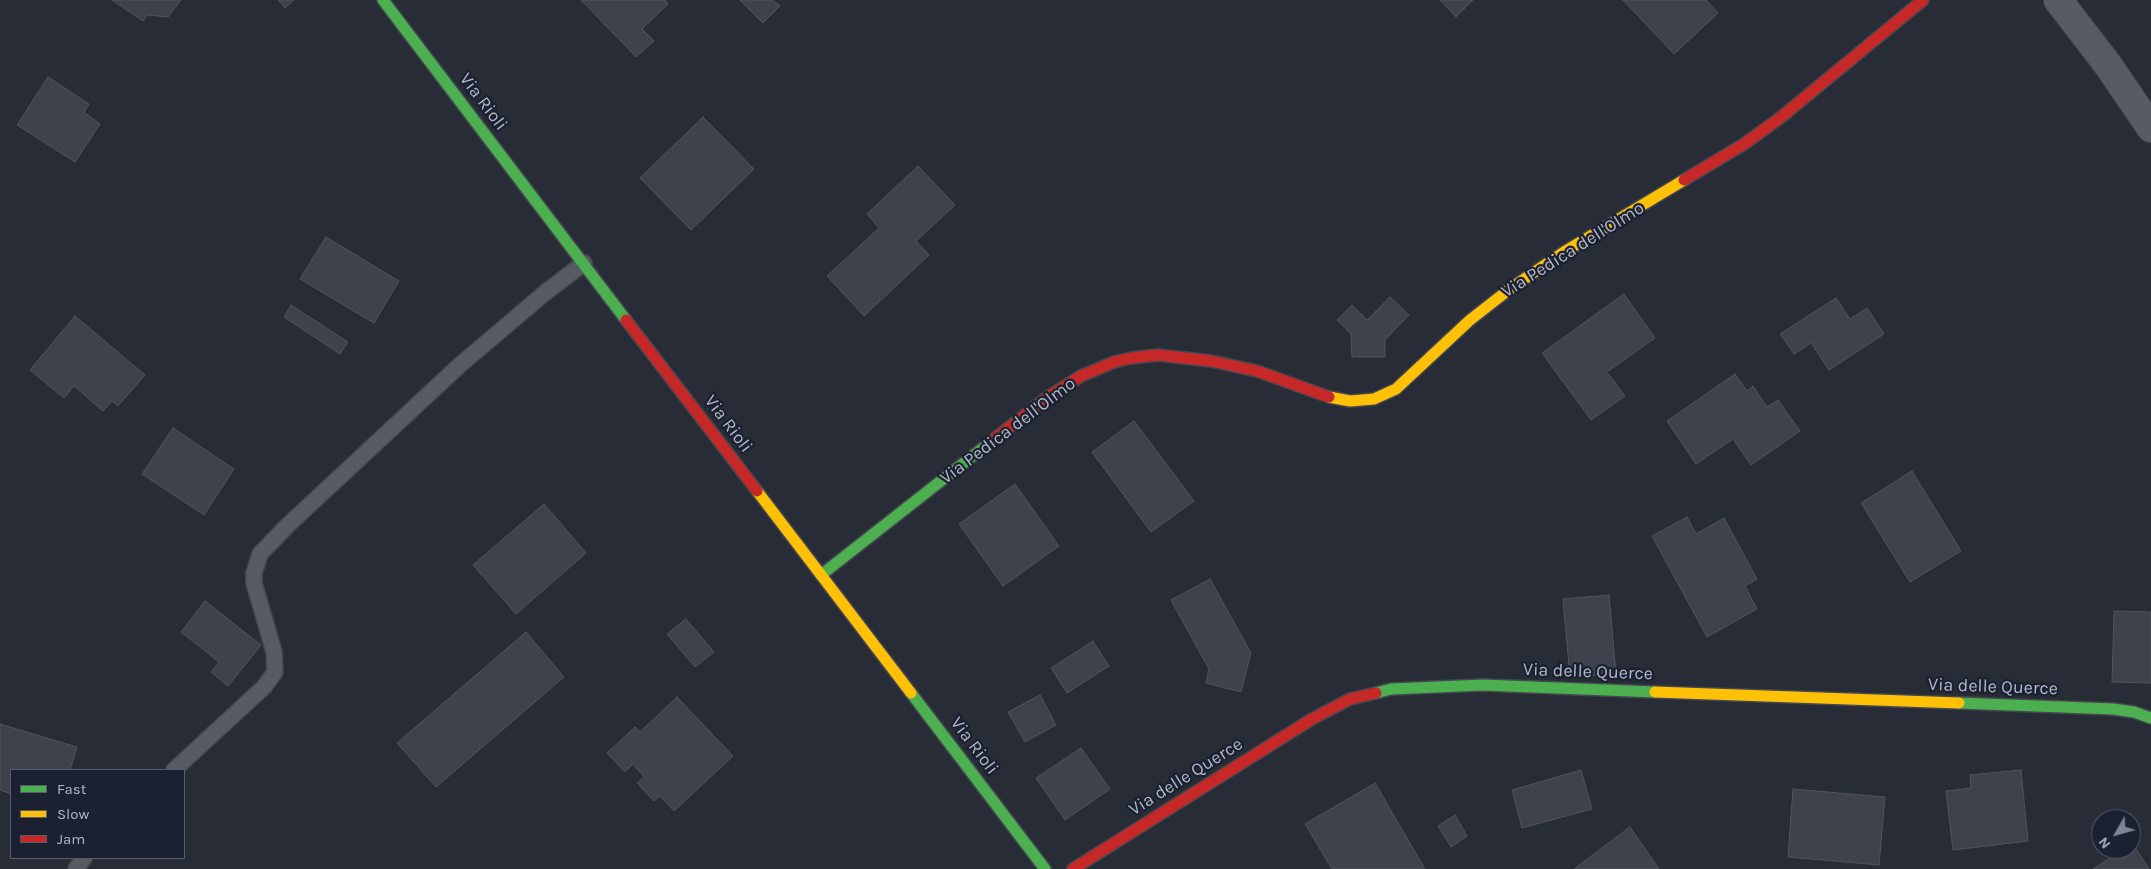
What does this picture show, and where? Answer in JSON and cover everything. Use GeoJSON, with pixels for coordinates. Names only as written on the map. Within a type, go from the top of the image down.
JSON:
{"type":"FeatureCollection","features":[{"type":"Feature","properties":{"kind":"street","name":"Via Rioli"},"geometry":{"type":"LineString","coordinates":[[383,0],[1045,869]]}},
{"type":"Feature","properties":{"kind":"street","name":"Via Pedica dell'Olmo"},"geometry":{"type":"LineString","coordinates":[[821,575],[1050,396],[1080,376],[1114,362],[1158,355],[1204,360],[1257,372],[1344,400],[1374,399],[1396,389],[1470,320],[1511,288],[1564,252],[1744,144],[1780,118],[1923,0]]}},
{"type":"Feature","properties":{"kind":"street"},"geometry":{"type":"LineString","coordinates":[[2058,0],[2108,66],[2151,128]]}},
{"type":"Feature","properties":{"kind":"street","name":"Via delle Querce"},"geometry":{"type":"LineString","coordinates":[[1073,869],[1312,718],[1350,699],[1391,689],[1483,685],[2122,709],[2151,718]]}},
{"type":"Feature","properties":{"kind":"lane"},"geometry":{"type":"LineString","coordinates":[[175,769],[264,687],[275,672],[274,652],[254,583],[254,573],[260,554],[287,526],[461,364],[546,292],[584,263]]}},
{"type":"Feature","properties":{"kind":"building"},"geometry":{"type":"Polygon","coordinates":[[[112,0],[181,0],[168,17],[147,15],[143,21],[112,0]]]}},
{"type":"Feature","properties":{"kind":"building"},"geometry":{"type":"Polygon","coordinates":[[[278,0],[294,0],[285,8],[278,0]]]}},
{"type":"Feature","properties":{"kind":"building"},"geometry":{"type":"Polygon","coordinates":[[[581,0],[665,0],[668,4],[642,29],[654,41],[636,57],[581,0]]]}},
{"type":"Feature","properties":{"kind":"building"},"geometry":{"type":"Polygon","coordinates":[[[740,0],[773,0],[780,6],[763,23],[740,0]]]}},
{"type":"Feature","properties":{"kind":"building"},"geometry":{"type":"Polygon","coordinates":[[[1440,0],[1473,0],[1456,17],[1440,0]]]}},
{"type":"Feature","properties":{"kind":"building"},"geometry":{"type":"Polygon","coordinates":[[[1623,0],[1706,0],[1718,13],[1674,54],[1623,0]]]}},
{"type":"Feature","properties":{"kind":"building"},"geometry":{"type":"Polygon","coordinates":[[[48,77],[89,104],[84,112],[100,124],[75,162],[17,125],[48,77]]]}},
{"type":"Feature","properties":{"kind":"building"},"geometry":{"type":"Polygon","coordinates":[[[703,117],[754,169],[691,230],[640,178],[703,117]]]}},
{"type":"Feature","properties":{"kind":"building"},"geometry":{"type":"Polygon","coordinates":[[[918,166],[955,205],[916,241],[929,255],[864,316],[827,276],[879,228],[867,214],[918,166]]]}},
{"type":"Feature","properties":{"kind":"building"},"geometry":{"type":"Polygon","coordinates":[[[326,237],[399,281],[374,323],[300,279],[326,237]]]}},
{"type":"Feature","properties":{"kind":"building"},"geometry":{"type":"Polygon","coordinates":[[[1624,294],[1655,338],[1607,372],[1625,396],[1591,420],[1542,353],[1624,294]]]}},
{"type":"Feature","properties":{"kind":"building"},"geometry":{"type":"Polygon","coordinates":[[[1390,297],[1409,315],[1385,340],[1385,357],[1352,357],[1351,334],[1337,320],[1352,305],[1367,320],[1390,297]]]}},
{"type":"Feature","properties":{"kind":"building"},"geometry":{"type":"Polygon","coordinates":[[[1836,298],[1850,319],[1867,308],[1884,334],[1829,370],[1811,343],[1794,354],[1780,334],[1836,298]]]}},
{"type":"Feature","properties":{"kind":"building"},"geometry":{"type":"Polygon","coordinates":[[[291,305],[348,342],[340,354],[284,317],[291,305]]]}},
{"type":"Feature","properties":{"kind":"building"},"geometry":{"type":"Polygon","coordinates":[[[75,316],[145,375],[118,406],[112,401],[103,411],[74,386],[64,398],[30,370],[75,316]]]}},
{"type":"Feature","properties":{"kind":"building"},"geometry":{"type":"Polygon","coordinates":[[[1735,374],[1747,391],[1753,386],[1767,407],[1778,400],[1800,431],[1751,465],[1733,439],[1696,464],[1667,421],[1735,374]]]}},
{"type":"Feature","properties":{"kind":"building"},"geometry":{"type":"Polygon","coordinates":[[[1134,421],[1194,501],[1151,532],[1092,452],[1134,421]]]}},
{"type":"Feature","properties":{"kind":"building"},"geometry":{"type":"Polygon","coordinates":[[[173,428],[234,469],[204,515],[142,474],[173,428]]]}},
{"type":"Feature","properties":{"kind":"building"},"geometry":{"type":"Polygon","coordinates":[[[1912,471],[1961,551],[1910,582],[1861,503],[1912,471]]]}},
{"type":"Feature","properties":{"kind":"building"},"geometry":{"type":"Polygon","coordinates":[[[1015,484],[1059,546],[1003,586],[959,524],[1015,484]]]}},
{"type":"Feature","properties":{"kind":"building"},"geometry":{"type":"Polygon","coordinates":[[[544,504],[586,553],[516,614],[473,565],[544,504]]]}},
{"type":"Feature","properties":{"kind":"building"},"geometry":{"type":"Polygon","coordinates":[[[1687,517],[1696,534],[1724,518],[1757,579],[1745,586],[1757,609],[1707,637],[1652,536],[1687,517]]]}},
{"type":"Feature","properties":{"kind":"building"},"geometry":{"type":"Polygon","coordinates":[[[1210,579],[1251,653],[1241,692],[1206,683],[1209,669],[1171,600],[1210,579]]]}},
{"type":"Feature","properties":{"kind":"building"},"geometry":{"type":"Polygon","coordinates":[[[1609,595],[1616,674],[1570,677],[1563,599],[1609,595]]]}},
{"type":"Feature","properties":{"kind":"building"},"geometry":{"type":"Polygon","coordinates":[[[205,601],[261,645],[228,686],[211,672],[219,662],[181,632],[205,601]]]}},
{"type":"Feature","properties":{"kind":"building"},"geometry":{"type":"Polygon","coordinates":[[[2114,611],[2151,612],[2151,683],[2112,682],[2114,611]]]}},
{"type":"Feature","properties":{"kind":"building"},"geometry":{"type":"Polygon","coordinates":[[[686,619],[714,652],[695,667],[667,634],[686,619]]]}},
{"type":"Feature","properties":{"kind":"building"},"geometry":{"type":"Polygon","coordinates":[[[526,632],[564,677],[436,787],[397,743],[526,632]]]}},
{"type":"Feature","properties":{"kind":"building"},"geometry":{"type":"Polygon","coordinates":[[[1093,641],[1109,666],[1067,693],[1051,668],[1093,641]]]}},
{"type":"Feature","properties":{"kind":"building"},"geometry":{"type":"Polygon","coordinates":[[[1040,695],[1056,725],[1025,742],[1008,712],[1040,695]]]}},
{"type":"Feature","properties":{"kind":"building"},"geometry":{"type":"Polygon","coordinates":[[[677,697],[733,756],[674,811],[660,796],[654,801],[637,783],[644,777],[633,764],[625,772],[607,753],[635,727],[640,732],[677,697]]]}},
{"type":"Feature","properties":{"kind":"building"},"geometry":{"type":"Polygon","coordinates":[[[0,724],[77,747],[70,769],[10,769],[10,794],[0,790],[0,724]]]}},
{"type":"Feature","properties":{"kind":"building"},"geometry":{"type":"Polygon","coordinates":[[[1081,748],[1110,789],[1065,820],[1036,778],[1081,748]]]}},
{"type":"Feature","properties":{"kind":"building"},"geometry":{"type":"Polygon","coordinates":[[[1581,770],[1592,809],[1522,828],[1512,790],[1581,770]]]}},
{"type":"Feature","properties":{"kind":"building"},"geometry":{"type":"Polygon","coordinates":[[[2021,770],[2028,841],[1953,850],[1946,791],[1971,788],[1970,775],[2021,770]]]}},
{"type":"Feature","properties":{"kind":"building"},"geometry":{"type":"Polygon","coordinates":[[[1375,783],[1425,869],[1332,869],[1305,824],[1375,783]]]}},
{"type":"Feature","properties":{"kind":"building"},"geometry":{"type":"Polygon","coordinates":[[[1793,789],[1885,797],[1879,865],[1788,857],[1793,789]]]}},
{"type":"Feature","properties":{"kind":"building"},"geometry":{"type":"Polygon","coordinates":[[[1455,815],[1467,836],[1451,847],[1438,826],[1455,815]]]}},
{"type":"Feature","properties":{"kind":"building"},"geometry":{"type":"Polygon","coordinates":[[[1630,827],[1659,869],[1574,869],[1630,827]]]}},
{"type":"Feature","properties":{"kind":"building"},"geometry":{"type":"Polygon","coordinates":[[[2141,856],[2149,869],[2093,869],[2108,859],[2141,859],[2141,856]]]}},
{"type":"Feature","properties":{"kind":"traffic: fast"},"geometry":{"type":"LineString","coordinates":[[383,0],[626,320]]}},
{"type":"Feature","properties":{"kind":"traffic: fast"},"geometry":{"type":"LineString","coordinates":[[821,575],[988,444]]}},
{"type":"Feature","properties":{"kind":"traffic: fast"},"geometry":{"type":"LineString","coordinates":[[1376,693],[1391,689],[1483,685],[1655,692]]}},
{"type":"Feature","properties":{"kind":"traffic: fast"},"geometry":{"type":"LineString","coordinates":[[911,693],[1045,869]]}},
{"type":"Feature","properties":{"kind":"traffic: fast"},"geometry":{"type":"LineString","coordinates":[[1959,703],[2113,709],[2134,712],[2151,718]]}},
{"type":"Feature","properties":{"kind":"traffic: slow"},"geometry":{"type":"LineString","coordinates":[[1329,397],[1350,401],[1374,399],[1396,389],[1470,320],[1511,288],[1564,252],[1684,180]]}},
{"type":"Feature","properties":{"kind":"traffic: slow"},"geometry":{"type":"LineString","coordinates":[[757,491],[911,693]]}},
{"type":"Feature","properties":{"kind":"traffic: slow"},"geometry":{"type":"LineString","coordinates":[[1655,692],[1959,703]]}},
{"type":"Feature","properties":{"kind":"traffic: jam"},"geometry":{"type":"LineString","coordinates":[[1684,180],[1744,144],[1780,118],[1923,0]]}},
{"type":"Feature","properties":{"kind":"traffic: jam"},"geometry":{"type":"LineString","coordinates":[[626,320],[757,491]]}},
{"type":"Feature","properties":{"kind":"traffic: jam"},"geometry":{"type":"LineString","coordinates":[[988,444],[1045,399],[1081,376],[1114,362],[1131,358],[1158,355],[1211,361],[1257,371],[1329,397]]}},
{"type":"Feature","properties":{"kind":"traffic: jam"},"geometry":{"type":"LineString","coordinates":[[1073,869],[1312,719],[1350,699],[1376,693]]}}]}
